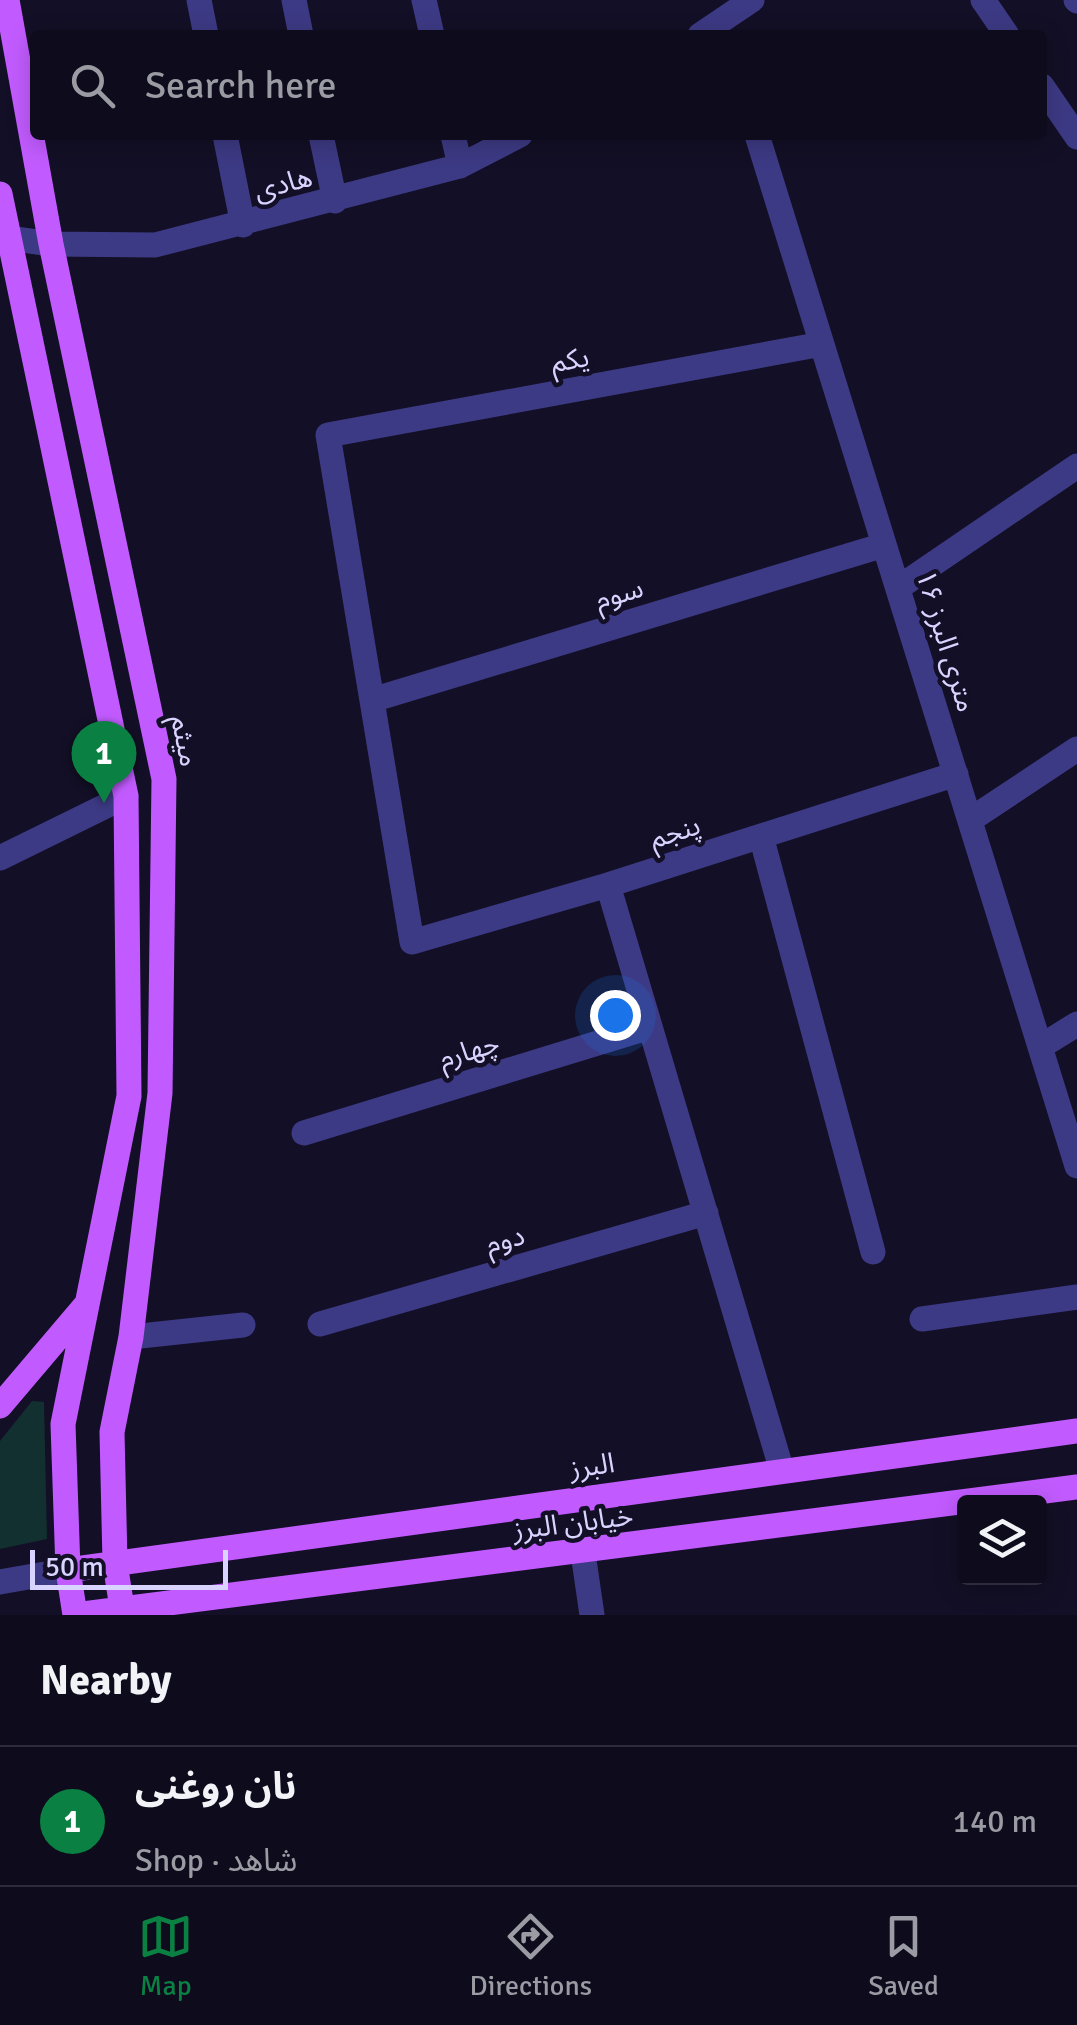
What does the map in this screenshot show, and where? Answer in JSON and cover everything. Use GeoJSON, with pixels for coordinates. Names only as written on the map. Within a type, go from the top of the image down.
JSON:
{"type":"FeatureCollection","features":[{"type":"Feature","properties":{"kind":"main road","name":"میثم"},"geometry":{"type":"LineString","coordinates":[[7,0],[30,128]]}},
{"type":"Feature","properties":{"kind":"main road","name":"میثم"},"geometry":{"type":"LineString","coordinates":[[32,140],[164,779],[160,1093],[131,1337],[112,1432],[116,1563],[122,1608]]}},
{"type":"Feature","properties":{"kind":"main road"},"geometry":{"type":"LineString","coordinates":[[0,194],[4,239],[126,796],[129,1096],[63,1424],[68,1570],[74,1615]]}},
{"type":"Feature","properties":{"kind":"main road"},"geometry":{"type":"LineString","coordinates":[[0,1406],[87,1303]]}},
{"type":"Feature","properties":{"kind":"main road","name":"البرز"},"geometry":{"type":"LineString","coordinates":[[68,1570],[1077,1431]]}},
{"type":"Feature","properties":{"kind":"main road","name":"خیابان البرز"},"geometry":{"type":"LineString","coordinates":[[74,1615],[584,1553],[1077,1487]]}},
{"type":"Feature","properties":{"kind":"street"},"geometry":{"type":"LineString","coordinates":[[199,0],[205,30]]}},
{"type":"Feature","properties":{"kind":"street"},"geometry":{"type":"LineString","coordinates":[[294,0],[300,30]]}},
{"type":"Feature","properties":{"kind":"street"},"geometry":{"type":"LineString","coordinates":[[424,0],[431,30]]}},
{"type":"Feature","properties":{"kind":"street"},"geometry":{"type":"LineString","coordinates":[[716,30],[752,0]]}},
{"type":"Feature","properties":{"kind":"street"},"geometry":{"type":"LineString","coordinates":[[983,0],[1004,30]]}},
{"type":"Feature","properties":{"kind":"street"},"geometry":{"type":"LineString","coordinates":[[1047,93],[1077,137]]}},
{"type":"Feature","properties":{"kind":"street"},"geometry":{"type":"LineString","coordinates":[[227,140],[243,225]]}},
{"type":"Feature","properties":{"kind":"street"},"geometry":{"type":"LineString","coordinates":[[322,140],[334,201]]}},
{"type":"Feature","properties":{"kind":"street"},"geometry":{"type":"LineString","coordinates":[[454,140],[460,166]]}},
{"type":"Feature","properties":{"kind":"street","name":"هادی"},"geometry":{"type":"LineString","coordinates":[[4,239],[155,246],[460,166],[510,140]]}},
{"type":"Feature","properties":{"kind":"street","name":"۱۶ متری البرز"},"geometry":{"type":"LineString","coordinates":[[759,140],[1077,1166]]}},
{"type":"Feature","properties":{"kind":"street","name":"یکم"},"geometry":{"type":"LineString","coordinates":[[372,700],[328,435],[822,344]]}},
{"type":"Feature","properties":{"kind":"street"},"geometry":{"type":"LineString","coordinates":[[898,588],[1077,466]]}},
{"type":"Feature","properties":{"kind":"street","name":"سوم"},"geometry":{"type":"LineString","coordinates":[[372,700],[884,545]]}},
{"type":"Feature","properties":{"kind":"street","name":"پنجم"},"geometry":{"type":"LineString","coordinates":[[372,700],[412,942],[608,885],[956,774]]}},
{"type":"Feature","properties":{"kind":"street"},"geometry":{"type":"LineString","coordinates":[[970,820],[1077,749]]}},
{"type":"Feature","properties":{"kind":"street"},"geometry":{"type":"LineString","coordinates":[[0,858],[126,796]]}},
{"type":"Feature","properties":{"kind":"street"},"geometry":{"type":"LineString","coordinates":[[761,836],[873,1252]]}},
{"type":"Feature","properties":{"kind":"street"},"geometry":{"type":"LineString","coordinates":[[608,885],[782,1471]]}},
{"type":"Feature","properties":{"kind":"street"},"geometry":{"type":"LineString","coordinates":[[1040,1047],[1077,1024]]}},
{"type":"Feature","properties":{"kind":"street","name":"چهارم"},"geometry":{"type":"LineString","coordinates":[[304,1133],[650,1027]]}},
{"type":"Feature","properties":{"kind":"street","name":"دوم"},"geometry":{"type":"LineString","coordinates":[[320,1324],[706,1213]]}},
{"type":"Feature","properties":{"kind":"street"},"geometry":{"type":"LineString","coordinates":[[922,1319],[1077,1297]]}},
{"type":"Feature","properties":{"kind":"street"},"geometry":{"type":"LineString","coordinates":[[131,1337],[243,1325]]}},
{"type":"Feature","properties":{"kind":"street"},"geometry":{"type":"LineString","coordinates":[[584,1553],[592,1615]]}},
{"type":"Feature","properties":{"kind":"street"},"geometry":{"type":"LineString","coordinates":[[0,1582],[68,1570]]}},
{"type":"Feature","properties":{"kind":"green space"},"geometry":{"type":"Polygon","coordinates":[[[32,1401],[44,1402],[47,1539],[0,1549],[0,1441],[32,1401]]]}},
{"type":"Feature","properties":{"kind":"place","name":"نان روغنی"},"geometry":{"type":"Point","coordinates":[104,803]}}]}
